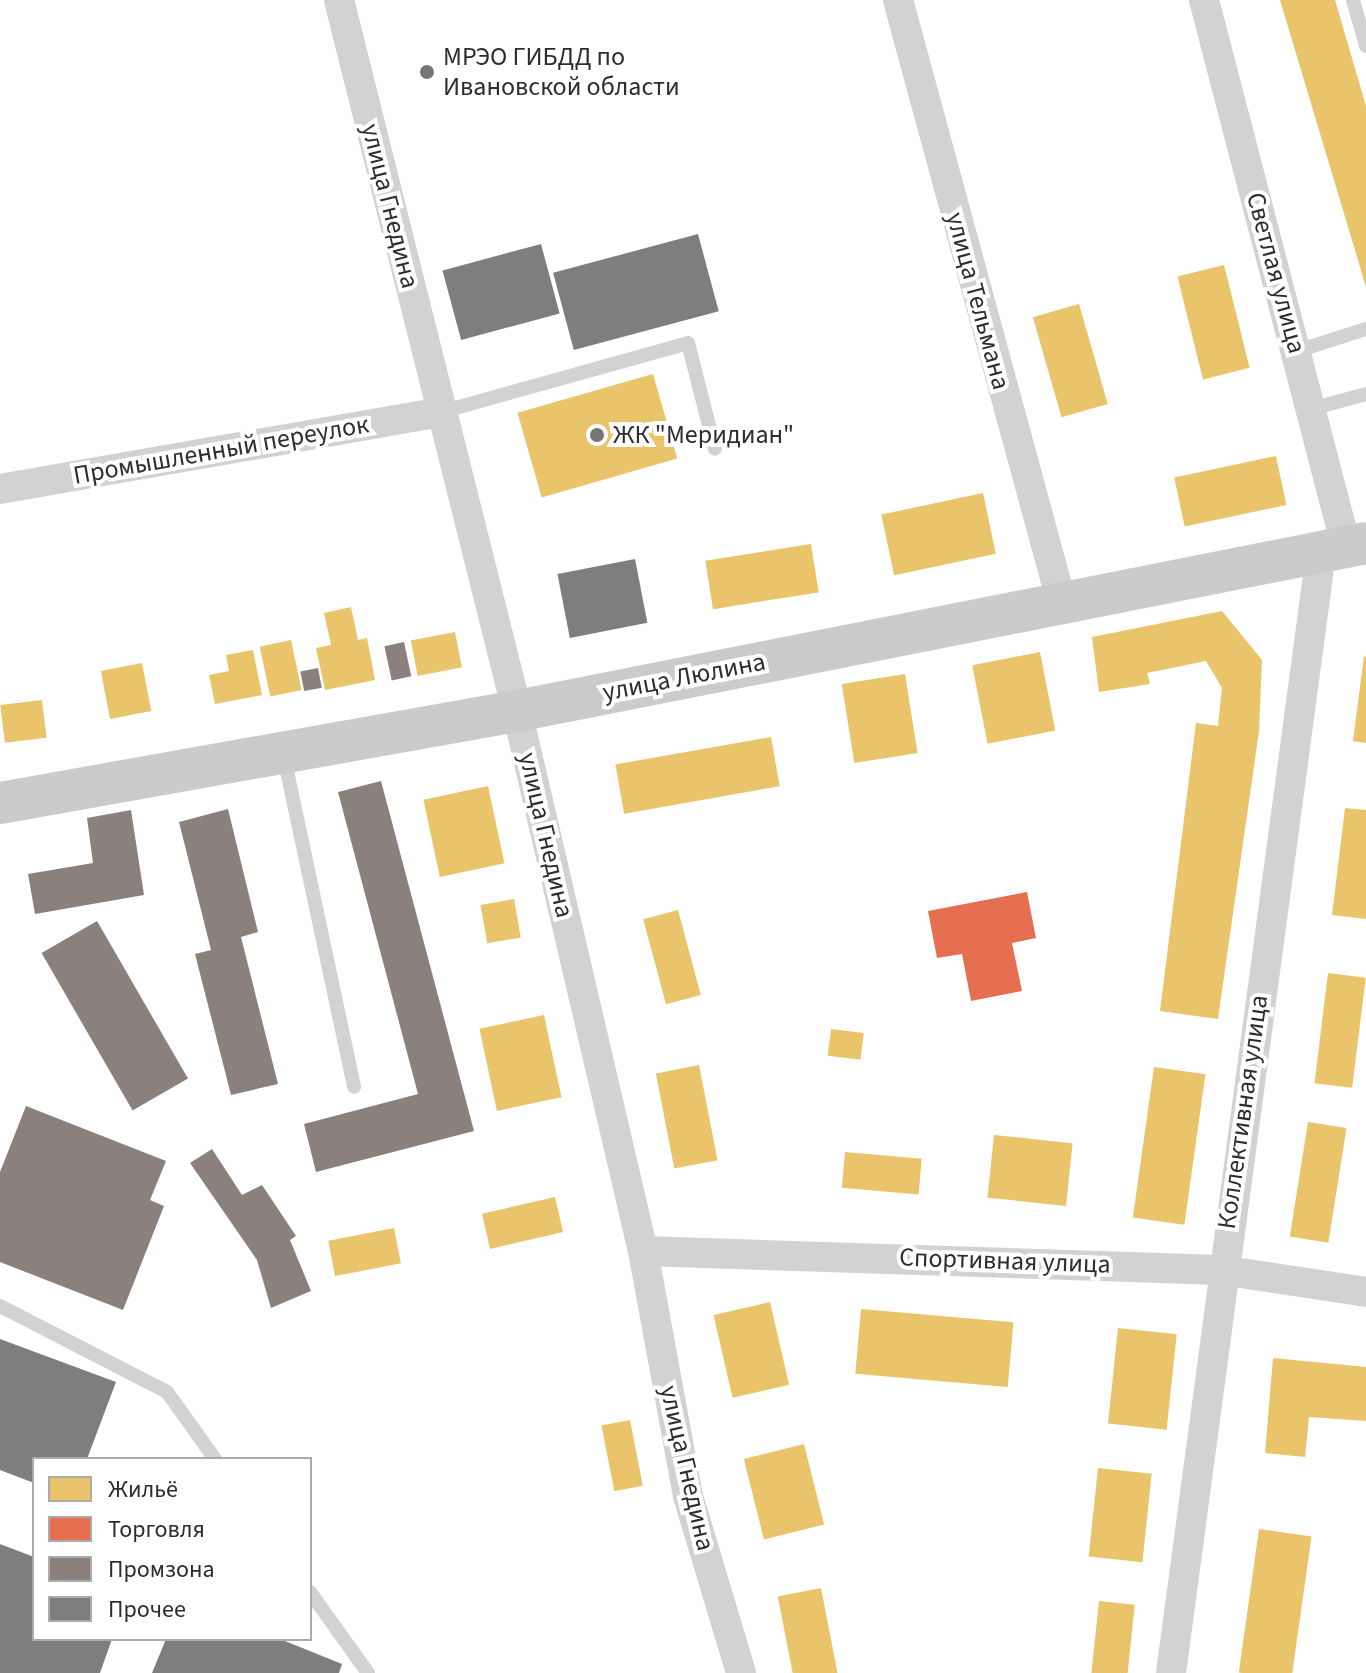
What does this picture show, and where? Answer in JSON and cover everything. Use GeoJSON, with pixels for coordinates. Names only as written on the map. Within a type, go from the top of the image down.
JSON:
{"type":"FeatureCollection","features":[{"type":"Feature","properties":{"kind":"main road","name":"улица Люлина"},"geometry":{"type":"LineString","coordinates":[[0,803],[517,711],[1061,600],[1344,547]]}},
{"type":"Feature","properties":{"kind":"street","name":"улица Гнедина"},"geometry":{"type":"LineString","coordinates":[[339,0],[517,711],[643,1251],[688,1496],[741,1673]]}},
{"type":"Feature","properties":{"kind":"street","name":"улица Тельмана"},"geometry":{"type":"LineString","coordinates":[[898,0],[1061,600]]}},
{"type":"Feature","properties":{"kind":"street","name":"Светлая улица"},"geometry":{"type":"LineString","coordinates":[[1204,0],[1297,351],[1344,547]]}},
{"type":"Feature","properties":{"kind":"street","name":"Промышленный переулок"},"geometry":{"type":"LineString","coordinates":[[0,489],[441,412]]}},
{"type":"Feature","properties":{"kind":"street","name":"Коллективная улица"},"geometry":{"type":"LineString","coordinates":[[1171,1673],[1221,1270],[1344,547]]}},
{"type":"Feature","properties":{"kind":"street","name":"Спортивная улица"},"geometry":{"type":"LineString","coordinates":[[643,1251],[1221,1270],[1366,1292]]}},
{"type":"Feature","properties":{"kind":"lane"},"geometry":{"type":"LineString","coordinates":[[1353,0],[1366,46]]}},
{"type":"Feature","properties":{"kind":"lane"},"geometry":{"type":"LineString","coordinates":[[1297,351],[1366,329]]}},
{"type":"Feature","properties":{"kind":"lane"},"geometry":{"type":"LineString","coordinates":[[441,412],[688,343],[715,449]]}},
{"type":"Feature","properties":{"kind":"lane"},"geometry":{"type":"LineString","coordinates":[[1311,409],[1366,394]]}},
{"type":"Feature","properties":{"kind":"lane"},"geometry":{"type":"LineString","coordinates":[[283,753],[354,1087]]}},
{"type":"Feature","properties":{"kind":"lane"},"geometry":{"type":"LineString","coordinates":[[0,1306],[167,1392],[214,1457]]}},
{"type":"Feature","properties":{"kind":"lane"},"geometry":{"type":"LineString","coordinates":[[312,1595],[368,1673]]}},
{"type":"Feature","properties":{"kind":"building: Жильё"},"geometry":{"type":"Polygon","coordinates":[[[1280,0],[1335,0],[1366,106],[1366,287],[1280,0]]]}},
{"type":"Feature","properties":{"kind":"building: Жильё"},"geometry":{"type":"Polygon","coordinates":[[[1224,265],[1250,368],[1203,379],[1177,277],[1224,265]]]}},
{"type":"Feature","properties":{"kind":"building: Жильё"},"geometry":{"type":"Polygon","coordinates":[[[1079,304],[1108,404],[1062,417],[1033,317],[1079,304]]]}},
{"type":"Feature","properties":{"kind":"building: Жильё","name":"ЖК \"Меридиан\""},"geometry":{"type":"Polygon","coordinates":[[[653,374],[677,459],[542,497],[517,413],[653,374]]]}},
{"type":"Feature","properties":{"kind":"building: Жильё"},"geometry":{"type":"Polygon","coordinates":[[[1276,456],[1286,505],[1185,527],[1174,478],[1276,456]]]}},
{"type":"Feature","properties":{"kind":"building: Жильё"},"geometry":{"type":"Polygon","coordinates":[[[983,493],[996,554],[894,575],[881,515],[983,493]]]}},
{"type":"Feature","properties":{"kind":"building: Жильё"},"geometry":{"type":"Polygon","coordinates":[[[811,544],[819,592],[713,609],[705,561],[811,544]]]}},
{"type":"Feature","properties":{"kind":"building: Жильё"},"geometry":{"type":"Polygon","coordinates":[[[351,607],[358,640],[367,638],[375,680],[325,690],[316,648],[331,645],[324,613],[351,607]]]}},
{"type":"Feature","properties":{"kind":"building: Жильё"},"geometry":{"type":"Polygon","coordinates":[[[1222,611],[1262,660],[1259,731],[1218,1019],[1160,1011],[1196,723],[1218,726],[1222,688],[1206,661],[1147,673],[1150,684],[1099,692],[1092,637],[1222,611]]]}},
{"type":"Feature","properties":{"kind":"building: Жильё"},"geometry":{"type":"Polygon","coordinates":[[[455,632],[462,667],[418,676],[411,641],[455,632]]]}},
{"type":"Feature","properties":{"kind":"building: Жильё"},"geometry":{"type":"Polygon","coordinates":[[[291,640],[302,690],[270,697],[260,647],[291,640]]]}},
{"type":"Feature","properties":{"kind":"building: Жильё"},"geometry":{"type":"Polygon","coordinates":[[[253,650],[262,695],[215,704],[209,675],[229,671],[226,655],[253,650]]]}},
{"type":"Feature","properties":{"kind":"building: Жильё"},"geometry":{"type":"Polygon","coordinates":[[[1040,652],[1055,731],[988,744],[972,665],[1040,652]]]}},
{"type":"Feature","properties":{"kind":"building: Жильё"},"geometry":{"type":"Polygon","coordinates":[[[1366,657],[1366,743],[1353,741],[1366,657]]]}},
{"type":"Feature","properties":{"kind":"building: Жильё"},"geometry":{"type":"Polygon","coordinates":[[[142,663],[151,711],[110,719],[101,671],[142,663]]]}},
{"type":"Feature","properties":{"kind":"building: Жильё"},"geometry":{"type":"Polygon","coordinates":[[[905,674],[918,753],[854,763],[842,684],[905,674]]]}},
{"type":"Feature","properties":{"kind":"building: Жильё"},"geometry":{"type":"Polygon","coordinates":[[[42,700],[47,738],[5,743],[0,705],[42,700]]]}},
{"type":"Feature","properties":{"kind":"building: Жильё"},"geometry":{"type":"Polygon","coordinates":[[[771,737],[780,786],[624,814],[615,764],[771,737]]]}},
{"type":"Feature","properties":{"kind":"building: Жильё"},"geometry":{"type":"Polygon","coordinates":[[[488,786],[504,863],[440,877],[423,800],[488,786]]]}},
{"type":"Feature","properties":{"kind":"building: Жильё"},"geometry":{"type":"Polygon","coordinates":[[[1345,808],[1366,810],[1366,919],[1332,915],[1345,808]]]}},
{"type":"Feature","properties":{"kind":"building: Жильё"},"geometry":{"type":"Polygon","coordinates":[[[514,899],[521,937],[487,943],[481,905],[514,899]]]}},
{"type":"Feature","properties":{"kind":"building: Жильё"},"geometry":{"type":"Polygon","coordinates":[[[678,910],[701,995],[666,1004],[643,919],[678,910]]]}},
{"type":"Feature","properties":{"kind":"building: Жильё"},"geometry":{"type":"Polygon","coordinates":[[[1328,973],[1366,978],[1352,1088],[1314,1083],[1328,973]]]}},
{"type":"Feature","properties":{"kind":"building: Жильё"},"geometry":{"type":"Polygon","coordinates":[[[544,1015],[561,1097],[497,1111],[479,1029],[544,1015]]]}},
{"type":"Feature","properties":{"kind":"building: Жильё"},"geometry":{"type":"Polygon","coordinates":[[[831,1029],[864,1033],[860,1060],[828,1056],[831,1029]]]}},
{"type":"Feature","properties":{"kind":"building: Жильё"},"geometry":{"type":"Polygon","coordinates":[[[699,1065],[718,1160],[674,1169],[656,1073],[699,1065]]]}},
{"type":"Feature","properties":{"kind":"building: Жильё"},"geometry":{"type":"Polygon","coordinates":[[[1154,1067],[1205,1074],[1184,1225],[1133,1218],[1154,1067]]]}},
{"type":"Feature","properties":{"kind":"building: Жильё"},"geometry":{"type":"Polygon","coordinates":[[[1308,1122],[1347,1128],[1328,1243],[1290,1237],[1308,1122]]]}},
{"type":"Feature","properties":{"kind":"building: Жильё"},"geometry":{"type":"Polygon","coordinates":[[[994,1135],[1073,1143],[1066,1206],[987,1198],[994,1135]]]}},
{"type":"Feature","properties":{"kind":"building: Жильё"},"geometry":{"type":"Polygon","coordinates":[[[845,1152],[922,1159],[919,1195],[842,1188],[845,1152]]]}},
{"type":"Feature","properties":{"kind":"building: Жильё"},"geometry":{"type":"Polygon","coordinates":[[[555,1197],[563,1232],[490,1249],[482,1214],[555,1197]]]}},
{"type":"Feature","properties":{"kind":"building: Жильё"},"geometry":{"type":"Polygon","coordinates":[[[394,1228],[401,1263],[335,1276],[328,1241],[394,1228]]]}},
{"type":"Feature","properties":{"kind":"building: Жильё"},"geometry":{"type":"Polygon","coordinates":[[[770,1302],[789,1385],[733,1398],[713,1315],[770,1302]]]}},
{"type":"Feature","properties":{"kind":"building: Жильё"},"geometry":{"type":"Polygon","coordinates":[[[861,1309],[1013,1322],[1008,1387],[855,1374],[861,1309]]]}},
{"type":"Feature","properties":{"kind":"building: Жильё"},"geometry":{"type":"Polygon","coordinates":[[[1118,1328],[1177,1334],[1167,1430],[1108,1423],[1118,1328]]]}},
{"type":"Feature","properties":{"kind":"building: Жильё"},"geometry":{"type":"Polygon","coordinates":[[[1273,1358],[1366,1367],[1366,1421],[1309,1417],[1305,1457],[1265,1453],[1273,1358]]]}},
{"type":"Feature","properties":{"kind":"building: Жильё"},"geometry":{"type":"Polygon","coordinates":[[[630,1420],[643,1486],[614,1491],[602,1426],[630,1420]]]}},
{"type":"Feature","properties":{"kind":"building: Жильё"},"geometry":{"type":"Polygon","coordinates":[[[804,1444],[824,1525],[764,1540],[744,1459],[804,1444]]]}},
{"type":"Feature","properties":{"kind":"building: Жильё"},"geometry":{"type":"Polygon","coordinates":[[[1098,1468],[1152,1474],[1142,1562],[1089,1557],[1098,1468]]]}},
{"type":"Feature","properties":{"kind":"building: Жильё"},"geometry":{"type":"Polygon","coordinates":[[[1259,1529],[1311,1536],[1292,1673],[1239,1673],[1259,1529]]]}},
{"type":"Feature","properties":{"kind":"building: Жильё"},"geometry":{"type":"Polygon","coordinates":[[[821,1588],[838,1673],[793,1673],[778,1596],[821,1588]]]}},
{"type":"Feature","properties":{"kind":"building: Жильё"},"geometry":{"type":"Polygon","coordinates":[[[1099,1601],[1135,1605],[1128,1673],[1091,1673],[1099,1601]]]}},
{"type":"Feature","properties":{"kind":"building: Торговля"},"geometry":{"type":"Polygon","coordinates":[[[1027,892],[1036,938],[1012,943],[1022,991],[971,1001],[962,954],[937,958],[928,911],[1027,892]]]}},
{"type":"Feature","properties":{"kind":"building: Промзона"},"geometry":{"type":"Polygon","coordinates":[[[404,642],[411,676],[392,680],[384,646],[404,642]]]}},
{"type":"Feature","properties":{"kind":"building: Промзона"},"geometry":{"type":"Polygon","coordinates":[[[318,668],[322,688],[304,691],[300,671],[318,668]]]}},
{"type":"Feature","properties":{"kind":"building: Промзона"},"geometry":{"type":"Polygon","coordinates":[[[381,781],[474,1131],[316,1172],[304,1124],[418,1094],[338,792],[381,781]]]}},
{"type":"Feature","properties":{"kind":"building: Промзона"},"geometry":{"type":"Polygon","coordinates":[[[228,809],[258,932],[241,937],[278,1084],[231,1095],[195,954],[211,950],[179,822],[228,809]]]}},
{"type":"Feature","properties":{"kind":"building: Промзона"},"geometry":{"type":"Polygon","coordinates":[[[131,810],[144,895],[35,914],[28,874],[93,863],[87,818],[131,810]]]}},
{"type":"Feature","properties":{"kind":"building: Промзона"},"geometry":{"type":"Polygon","coordinates":[[[97,921],[188,1079],[133,1111],[42,953],[97,921]]]}},
{"type":"Feature","properties":{"kind":"building: Промзона"},"geometry":{"type":"Polygon","coordinates":[[[26,1106],[166,1161],[150,1200],[164,1206],[123,1310],[0,1262],[0,1172],[26,1106]]]}},
{"type":"Feature","properties":{"kind":"building: Промзона"},"geometry":{"type":"Polygon","coordinates":[[[212,1149],[242,1195],[262,1185],[296,1236],[290,1240],[311,1291],[271,1308],[257,1260],[190,1163],[212,1149]]]}},
{"type":"Feature","properties":{"kind":"building: Прочее"},"geometry":{"type":"Polygon","coordinates":[[[698,234],[719,311],[574,350],[553,273],[698,234]]]}},
{"type":"Feature","properties":{"kind":"building: Прочее"},"geometry":{"type":"Polygon","coordinates":[[[541,244],[560,314],[461,340],[442,270],[541,244]]]}},
{"type":"Feature","properties":{"kind":"building: Прочее"},"geometry":{"type":"Polygon","coordinates":[[[635,559],[647,623],[570,638],[557,574],[635,559]]]}},
{"type":"Feature","properties":{"kind":"building: Прочее"},"geometry":{"type":"Polygon","coordinates":[[[0,1339],[116,1382],[88,1457],[32,1457],[32,1482],[0,1470],[0,1339]]]}},
{"type":"Feature","properties":{"kind":"building: Прочее"},"geometry":{"type":"Polygon","coordinates":[[[0,1544],[32,1556],[32,1641],[111,1641],[100,1673],[0,1673],[0,1544]]]}},
{"type":"Feature","properties":{"kind":"building: Прочее"},"geometry":{"type":"Polygon","coordinates":[[[165,1641],[285,1641],[342,1664],[339,1673],[152,1673],[165,1641]]]}},
{"type":"Feature","properties":{"kind":"place","name":"МРЭО ГИБДД по Ивановской области"},"geometry":{"type":"Point","coordinates":[427,72]}},
{"type":"Feature","properties":{"kind":"place","name":"ЖК \"Меридиан\""},"geometry":{"type":"Point","coordinates":[597,435]}}]}
